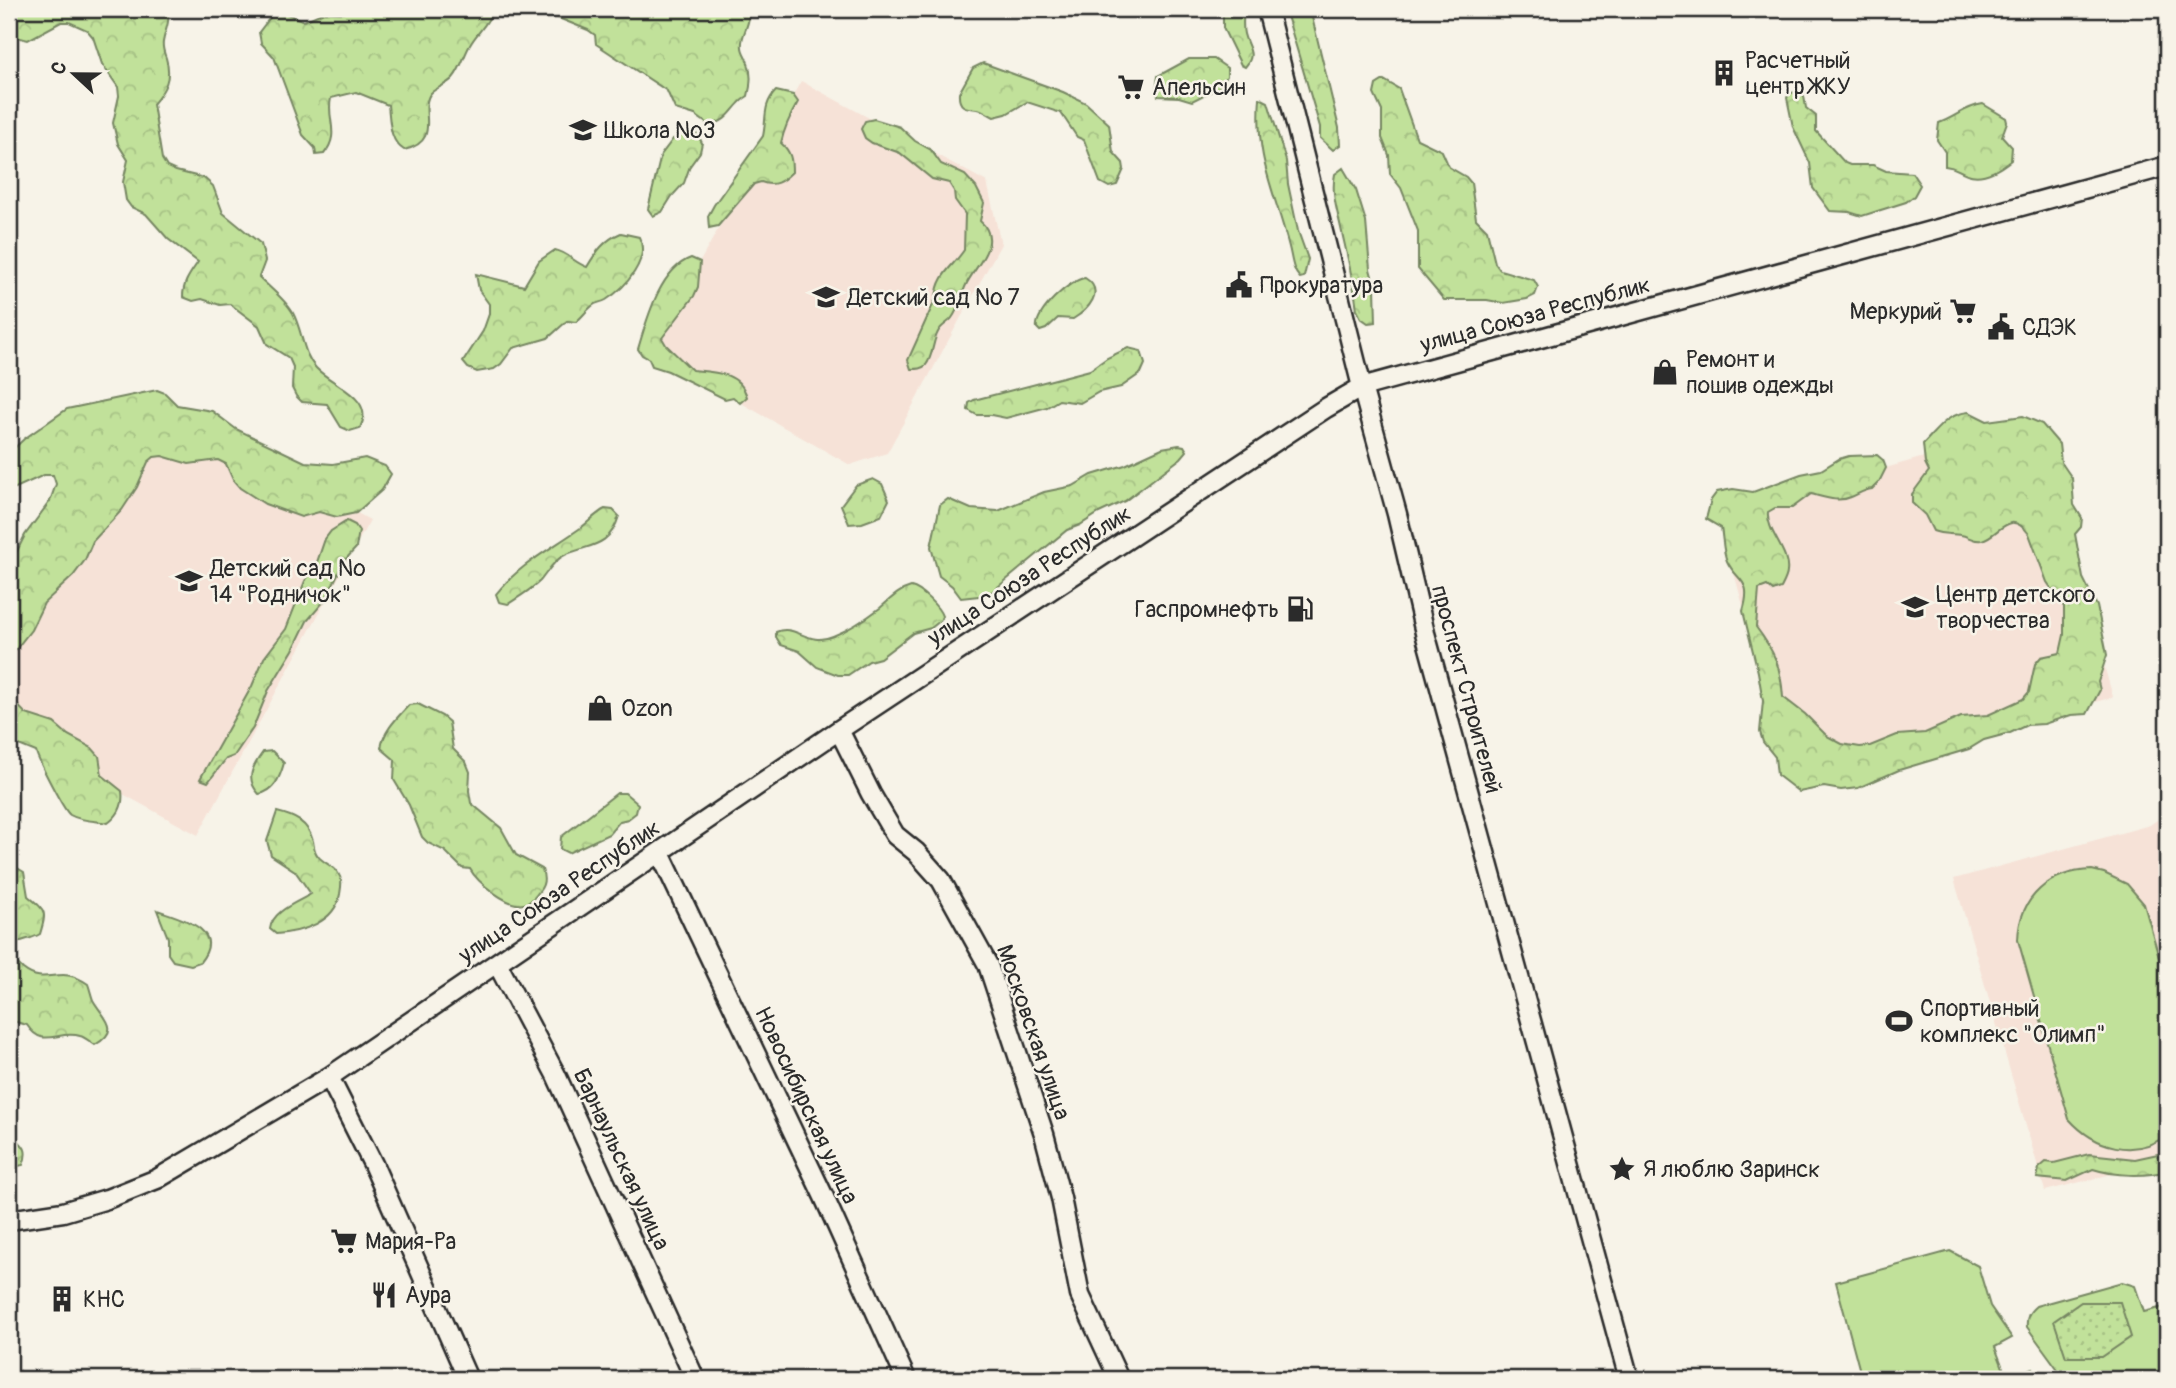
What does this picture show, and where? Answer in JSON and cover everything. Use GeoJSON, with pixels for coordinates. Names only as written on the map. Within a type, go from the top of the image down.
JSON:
{"type":"FeatureCollection","features":[{"type":"Feature","properties":{"kind":"street","name":"проспект Строителей"},"geometry":{"type":"LineString","coordinates":[[1267,9],[1425,633],[1629,1379]]}},
{"type":"Feature","properties":{"kind":"street","name":"улица Союза Республик"},"geometry":{"type":"LineString","coordinates":[[9,1220],[63,1212],[107,1199],[157,1179],[329,1077],[839,730],[1326,408],[1362,387],[2167,166]]}},
{"type":"Feature","properties":{"kind":"street","name":"Московская улица"},"geometry":{"type":"LineString","coordinates":[[839,730],[895,835],[916,852],[941,880],[988,965],[1044,1134],[1061,1198],[1080,1295],[1119,1379]]}},
{"type":"Feature","properties":{"kind":"street","name":"Новосибирская улица"},"geometry":{"type":"LineString","coordinates":[[660,853],[818,1184],[906,1379]]}},
{"type":"Feature","properties":{"kind":"street","name":"Барнаульская улица"},"geometry":{"type":"LineString","coordinates":[[497,963],[556,1075],[695,1379]]}},
{"type":"Feature","properties":{"kind":"street"},"geometry":{"type":"LineString","coordinates":[[329,1077],[373,1164],[468,1379]]}},
{"type":"Feature","properties":{"kind":"shaded area","name":"Детский сад № 7"},"geometry":{"type":"Polygon","coordinates":[[[801,81],[987,182],[1001,244],[887,453],[850,465],[650,351],[801,81]]]}},
{"type":"Feature","properties":{"kind":"shaded area","name":"Детский сад № 14 \"Родничок\""},"geometry":{"type":"Polygon","coordinates":[[[142,396],[370,520],[198,835],[9,732],[9,641],[142,396]]]}},
{"type":"Feature","properties":{"kind":"shaded area","name":"Центр детского творчества"},"geometry":{"type":"Polygon","coordinates":[[[2036,425],[2113,697],[1794,788],[1718,516],[2036,425]]]}},
{"type":"Feature","properties":{"kind":"shaded area"},"geometry":{"type":"Polygon","coordinates":[[[2167,813],[2167,1160],[2045,1191],[1954,879],[2150,825],[2167,813]]]}},
{"type":"Feature","properties":{"kind":"green space"},"geometry":{"type":"Polygon","coordinates":[[[26,9],[167,9],[168,22],[163,46],[168,78],[153,104],[162,159],[167,167],[204,178],[213,186],[223,213],[261,244],[265,261],[259,277],[290,308],[311,362],[323,375],[358,401],[363,418],[360,428],[350,431],[341,427],[327,404],[302,402],[292,388],[293,367],[289,358],[267,344],[259,326],[230,304],[220,305],[202,299],[193,301],[183,297],[186,282],[198,262],[168,239],[146,214],[131,207],[126,200],[123,182],[128,160],[118,144],[113,123],[119,96],[118,87],[102,64],[93,37],[87,30],[69,22],[61,22],[28,40],[9,35],[9,12],[26,9]]]}},
{"type":"Feature","properties":{"kind":"green space"},"geometry":{"type":"Polygon","coordinates":[[[351,9],[493,9],[470,45],[456,74],[431,93],[427,100],[426,132],[423,140],[416,146],[404,150],[395,141],[388,105],[356,92],[331,98],[332,139],[324,154],[316,155],[315,148],[303,135],[274,57],[261,43],[259,32],[272,15],[280,11],[304,21],[324,12],[344,13],[351,9]]]}},
{"type":"Feature","properties":{"kind":"green space"},"geometry":{"type":"Polygon","coordinates":[[[536,9],[748,9],[742,49],[750,71],[748,96],[727,117],[709,125],[695,115],[675,109],[667,91],[596,44],[595,35],[588,30],[536,9]]]}},
{"type":"Feature","properties":{"kind":"green space"},"geometry":{"type":"Polygon","coordinates":[[[1220,9],[1243,9],[1243,31],[1251,54],[1245,67],[1241,65],[1223,28],[1223,14],[1220,9]]]}},
{"type":"Feature","properties":{"kind":"green space"},"geometry":{"type":"Polygon","coordinates":[[[1285,9],[1310,9],[1339,128],[1340,145],[1333,150],[1320,138],[1320,127],[1285,9]]]}},
{"type":"Feature","properties":{"kind":"green space"},"geometry":{"type":"Polygon","coordinates":[[[1189,59],[1214,59],[1227,68],[1227,76],[1220,87],[1192,101],[1158,96],[1158,76],[1189,59]]]}},
{"type":"Feature","properties":{"kind":"green space"},"geometry":{"type":"Polygon","coordinates":[[[983,63],[1086,103],[1109,124],[1113,152],[1123,163],[1124,169],[1117,185],[1109,187],[1100,182],[1084,140],[1077,137],[1061,113],[1027,102],[1006,114],[994,117],[961,104],[959,93],[973,68],[983,63]]]}},
{"type":"Feature","properties":{"kind":"green space"},"geometry":{"type":"Polygon","coordinates":[[[1384,80],[1399,89],[1417,139],[1442,151],[1449,167],[1471,183],[1476,219],[1487,230],[1495,263],[1500,270],[1534,280],[1538,287],[1535,295],[1503,303],[1487,300],[1444,300],[1418,269],[1418,231],[1401,188],[1390,174],[1389,155],[1382,138],[1382,111],[1374,94],[1376,85],[1384,80]]]}},
{"type":"Feature","properties":{"kind":"green space"},"geometry":{"type":"Polygon","coordinates":[[[776,91],[793,95],[798,102],[781,143],[790,156],[792,172],[778,183],[754,184],[718,226],[709,228],[708,216],[714,205],[763,136],[767,107],[776,91]]]}},
{"type":"Feature","properties":{"kind":"green space"},"geometry":{"type":"Polygon","coordinates":[[[1797,91],[1804,96],[1806,108],[1816,116],[1816,131],[1845,163],[1873,165],[1886,171],[1912,173],[1920,185],[1914,196],[1906,202],[1862,216],[1830,211],[1813,188],[1810,163],[1793,127],[1787,98],[1789,94],[1797,91]]]}},
{"type":"Feature","properties":{"kind":"green space"},"geometry":{"type":"Polygon","coordinates":[[[1260,98],[1268,102],[1286,161],[1298,231],[1308,259],[1304,277],[1300,278],[1294,268],[1263,158],[1260,98]]]}},
{"type":"Feature","properties":{"kind":"green space"},"geometry":{"type":"Polygon","coordinates":[[[1983,104],[2006,118],[2002,136],[2012,147],[2011,160],[1996,170],[1979,176],[1945,166],[1945,152],[1937,140],[1939,123],[1970,107],[1983,104]]]}},
{"type":"Feature","properties":{"kind":"green space"},"geometry":{"type":"Polygon","coordinates":[[[874,119],[900,127],[915,141],[931,150],[941,164],[965,175],[976,187],[984,203],[980,221],[989,236],[986,252],[967,283],[951,319],[937,333],[929,361],[919,368],[911,369],[908,360],[940,283],[964,250],[965,214],[955,200],[949,183],[932,179],[900,153],[865,138],[861,129],[865,121],[874,119]]]}},
{"type":"Feature","properties":{"kind":"green space"},"geometry":{"type":"Polygon","coordinates":[[[689,131],[698,135],[702,143],[700,152],[690,166],[684,183],[662,212],[653,216],[648,209],[661,155],[673,139],[689,131]]]}},
{"type":"Feature","properties":{"kind":"green space"},"geometry":{"type":"Polygon","coordinates":[[[1343,168],[1356,190],[1366,222],[1370,269],[1375,287],[1376,322],[1368,323],[1361,318],[1357,310],[1334,195],[1335,174],[1343,168]]]}},
{"type":"Feature","properties":{"kind":"green space"},"geometry":{"type":"Polygon","coordinates":[[[621,233],[639,237],[642,254],[634,272],[621,288],[606,300],[594,305],[576,322],[567,321],[548,338],[513,348],[494,369],[477,372],[468,368],[463,362],[483,331],[489,314],[489,304],[479,290],[476,274],[524,286],[539,261],[555,250],[587,267],[601,247],[621,233]]]}},
{"type":"Feature","properties":{"kind":"green space"},"geometry":{"type":"Polygon","coordinates":[[[691,258],[700,262],[698,287],[662,338],[692,370],[726,375],[739,383],[747,397],[740,403],[733,397],[725,399],[652,366],[649,359],[638,349],[656,296],[671,273],[691,258]]]}},
{"type":"Feature","properties":{"kind":"green space"},"geometry":{"type":"Polygon","coordinates":[[[1085,278],[1094,289],[1089,306],[1073,319],[1058,318],[1040,331],[1037,328],[1038,322],[1047,306],[1062,290],[1085,278]]]}},
{"type":"Feature","properties":{"kind":"green space"},"geometry":{"type":"Polygon","coordinates":[[[1128,348],[1141,351],[1145,364],[1141,373],[1121,387],[1099,392],[1080,403],[1059,400],[1047,407],[1006,418],[977,415],[968,410],[969,403],[974,400],[1090,370],[1128,348]]]}},
{"type":"Feature","properties":{"kind":"green space"},"geometry":{"type":"Polygon","coordinates":[[[157,390],[165,393],[177,405],[212,411],[236,429],[305,462],[333,464],[365,458],[385,466],[391,474],[382,490],[356,513],[337,517],[319,512],[301,517],[265,504],[240,488],[226,464],[218,460],[189,464],[162,456],[154,457],[148,462],[137,487],[122,510],[93,541],[85,560],[73,576],[44,603],[31,630],[9,658],[9,567],[25,535],[50,501],[56,484],[53,475],[44,475],[9,491],[9,453],[67,409],[157,390]]]}},
{"type":"Feature","properties":{"kind":"green space"},"geometry":{"type":"Polygon","coordinates":[[[1969,412],[1987,421],[2023,416],[2042,424],[2059,444],[2061,462],[2072,478],[2074,505],[2082,518],[2081,527],[2075,534],[2083,578],[2097,606],[2107,655],[2098,682],[2100,690],[2087,714],[2027,725],[1984,740],[1969,749],[1899,770],[1858,788],[1841,790],[1824,787],[1799,792],[1777,775],[1775,757],[1763,742],[1760,732],[1763,701],[1743,611],[1746,600],[1745,586],[1727,561],[1721,528],[1706,519],[1711,500],[1717,492],[1733,489],[1753,492],[1801,474],[1821,470],[1849,456],[1877,455],[1886,468],[1872,489],[1846,499],[1831,499],[1811,494],[1792,508],[1775,508],[1768,512],[1771,527],[1785,557],[1787,574],[1781,588],[1773,591],[1767,586],[1759,589],[1756,627],[1776,659],[1783,697],[1827,736],[1842,744],[1860,747],[1870,746],[1897,735],[1925,733],[1961,717],[1988,715],[2023,699],[2029,692],[2035,664],[2041,657],[2060,653],[2064,635],[2064,607],[2047,582],[2029,534],[2022,527],[2010,523],[1982,540],[1940,533],[1933,531],[1925,515],[1912,503],[1912,494],[1929,471],[1925,463],[1923,444],[1948,419],[1969,412]]]}},
{"type":"Feature","properties":{"kind":"green space"},"geometry":{"type":"Polygon","coordinates":[[[1184,446],[1187,451],[1181,458],[1125,501],[1067,530],[988,595],[961,598],[952,586],[939,576],[931,547],[940,505],[948,499],[971,509],[998,511],[1044,492],[1073,486],[1092,475],[1125,465],[1162,448],[1184,446]]]}},
{"type":"Feature","properties":{"kind":"green space"},"geometry":{"type":"Polygon","coordinates":[[[873,479],[882,484],[889,500],[881,516],[862,523],[849,524],[841,505],[856,485],[873,479]]]}},
{"type":"Feature","properties":{"kind":"green space"},"geometry":{"type":"Polygon","coordinates":[[[605,509],[613,510],[619,516],[609,535],[596,544],[559,558],[540,581],[508,604],[499,602],[496,594],[514,575],[605,509]]]}},
{"type":"Feature","properties":{"kind":"green space"},"geometry":{"type":"Polygon","coordinates":[[[347,521],[359,531],[356,548],[344,561],[326,599],[307,621],[268,691],[253,728],[234,756],[226,759],[208,782],[200,779],[252,686],[264,658],[286,629],[325,539],[331,531],[347,521]]]}},
{"type":"Feature","properties":{"kind":"green space"},"geometry":{"type":"Polygon","coordinates":[[[911,587],[934,603],[942,616],[940,621],[931,628],[913,633],[880,658],[869,661],[848,675],[838,675],[817,667],[799,651],[781,645],[776,637],[776,632],[783,630],[816,639],[833,636],[863,620],[898,593],[911,587]]]}},
{"type":"Feature","properties":{"kind":"green space"},"geometry":{"type":"Polygon","coordinates":[[[9,696],[26,714],[54,723],[68,735],[92,748],[99,756],[102,775],[122,791],[120,809],[108,823],[70,815],[36,752],[9,741],[9,696]]]}},
{"type":"Feature","properties":{"kind":"green space"},"geometry":{"type":"Polygon","coordinates":[[[418,704],[449,722],[453,749],[466,762],[470,772],[471,803],[501,828],[516,855],[542,869],[543,885],[528,903],[518,904],[502,898],[486,887],[470,869],[462,868],[445,851],[422,837],[409,805],[394,780],[395,760],[381,748],[388,730],[396,720],[409,705],[418,704]]]}},
{"type":"Feature","properties":{"kind":"green space"},"geometry":{"type":"Polygon","coordinates":[[[272,751],[284,763],[273,787],[259,794],[252,783],[252,773],[263,752],[272,751]]]}},
{"type":"Feature","properties":{"kind":"green space"},"geometry":{"type":"Polygon","coordinates":[[[617,793],[625,793],[638,804],[636,813],[620,821],[609,834],[568,853],[560,849],[561,837],[617,793]]]}},
{"type":"Feature","properties":{"kind":"green space"},"geometry":{"type":"Polygon","coordinates":[[[277,812],[295,818],[308,829],[315,851],[340,876],[341,884],[337,904],[324,919],[306,928],[276,934],[270,929],[275,917],[311,894],[295,871],[271,855],[267,841],[277,812]]]}},
{"type":"Feature","properties":{"kind":"green space"},"geometry":{"type":"Polygon","coordinates":[[[9,863],[24,872],[28,896],[42,909],[44,920],[40,934],[19,942],[9,952],[9,863]]]}},
{"type":"Feature","properties":{"kind":"green space"},"geometry":{"type":"Polygon","coordinates":[[[2092,870],[2127,884],[2144,904],[2167,985],[2167,1135],[2141,1147],[2115,1147],[2103,1143],[2079,1129],[2069,1119],[2018,940],[2024,911],[2040,889],[2063,875],[2092,870]]]}},
{"type":"Feature","properties":{"kind":"green space"},"geometry":{"type":"Polygon","coordinates":[[[157,910],[188,921],[204,933],[208,941],[207,951],[200,962],[191,965],[173,961],[168,954],[168,938],[157,910]]]}},
{"type":"Feature","properties":{"kind":"green space"},"geometry":{"type":"Polygon","coordinates":[[[9,952],[23,969],[31,974],[46,977],[69,975],[88,984],[93,1000],[108,1023],[108,1034],[95,1045],[84,1037],[72,1035],[45,1038],[33,1032],[27,1025],[9,1020],[9,952]]]}},
{"type":"Feature","properties":{"kind":"green space"},"geometry":{"type":"Polygon","coordinates":[[[9,1103],[14,1113],[14,1135],[26,1152],[23,1165],[9,1168],[9,1103]]]}},
{"type":"Feature","properties":{"kind":"green space"},"geometry":{"type":"Polygon","coordinates":[[[2167,1152],[2167,1171],[2158,1173],[2130,1175],[2093,1169],[2067,1181],[2037,1178],[2039,1168],[2046,1162],[2054,1163],[2089,1154],[2135,1159],[2167,1152]]]}},
{"type":"Feature","properties":{"kind":"green space"},"geometry":{"type":"Polygon","coordinates":[[[1950,1251],[1978,1266],[1990,1306],[2012,1338],[1995,1347],[2007,1378],[2033,1368],[2041,1379],[1862,1379],[1836,1282],[1950,1251]]]}},
{"type":"Feature","properties":{"kind":"green space"},"geometry":{"type":"Polygon","coordinates":[[[2122,1282],[2135,1286],[2144,1312],[2167,1306],[2167,1379],[2065,1379],[2027,1327],[2030,1313],[2036,1306],[2122,1282]]]}},
{"type":"Feature","properties":{"kind":"green space"},"geometry":{"type":"Polygon","coordinates":[[[2081,1302],[2120,1302],[2131,1337],[2102,1357],[2066,1357],[2054,1321],[2081,1302]]]}},
{"type":"Feature","properties":{"kind":"place","name":"Расчетный центр ЖКУ"},"geometry":{"type":"Point","coordinates":[1724,73]}},
{"type":"Feature","properties":{"kind":"place","name":"Апельсин"},"geometry":{"type":"Point","coordinates":[1131,87]}},
{"type":"Feature","properties":{"kind":"place","name":"Школа №3"},"geometry":{"type":"Point","coordinates":[583,130]}},
{"type":"Feature","properties":{"kind":"place","name":"Прокуратура"},"geometry":{"type":"Point","coordinates":[1239,285]}},
{"type":"Feature","properties":{"kind":"place","name":"Детский сад № 7"},"geometry":{"type":"Point","coordinates":[826,297]}},
{"type":"Feature","properties":{"kind":"place","name":"Меркурий"},"geometry":{"type":"Point","coordinates":[1963,311]}},
{"type":"Feature","properties":{"kind":"place","name":"СДЭК"},"geometry":{"type":"Point","coordinates":[2001,327]}},
{"type":"Feature","properties":{"kind":"place","name":"Ремонт и пошив одежды"},"geometry":{"type":"Point","coordinates":[1665,372]}},
{"type":"Feature","properties":{"kind":"place","name":"Детский сад № 14 \"Родничок\""},"geometry":{"type":"Point","coordinates":[189,581]}},
{"type":"Feature","properties":{"kind":"place","name":"Центр детского творчества"},"geometry":{"type":"Point","coordinates":[1915,607]}},
{"type":"Feature","properties":{"kind":"place","name":"Гаспромнефть"},"geometry":{"type":"Point","coordinates":[1300,609]}},
{"type":"Feature","properties":{"kind":"place","name":"Ozon"},"geometry":{"type":"Point","coordinates":[600,708]}},
{"type":"Feature","properties":{"kind":"place","name":"Спортивный комплекс \"Олимп\""},"geometry":{"type":"Point","coordinates":[1899,1021]}},
{"type":"Feature","properties":{"kind":"place","name":"Я люблю Заринск"},"geometry":{"type":"Point","coordinates":[1622,1169]}},
{"type":"Feature","properties":{"kind":"place","name":"Мария-Ра"},"geometry":{"type":"Point","coordinates":[344,1241]}},
{"type":"Feature","properties":{"kind":"place","name":"Аура"},"geometry":{"type":"Point","coordinates":[384,1295]}},
{"type":"Feature","properties":{"kind":"place","name":"КНС"},"geometry":{"type":"Point","coordinates":[62,1299]}}]}
